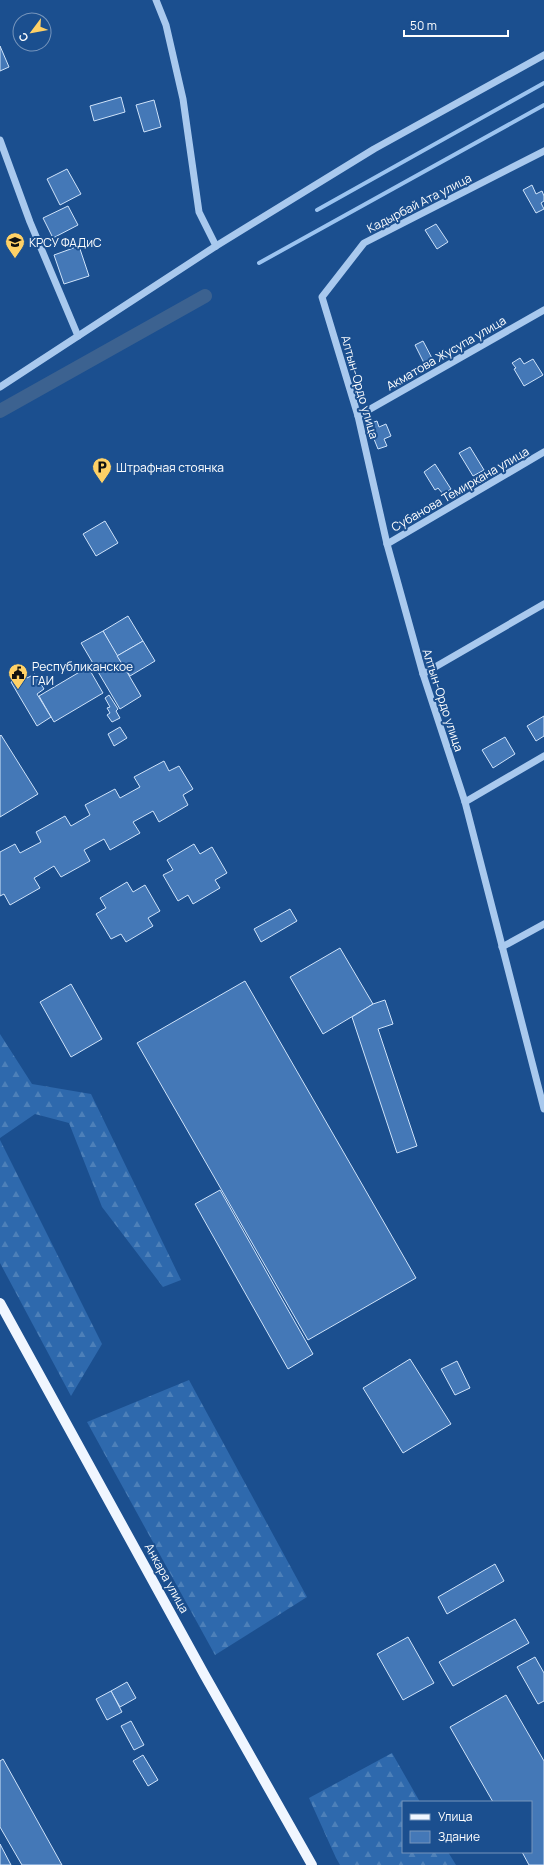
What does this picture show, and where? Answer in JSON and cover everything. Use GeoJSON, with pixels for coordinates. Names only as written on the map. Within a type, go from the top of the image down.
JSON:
{"type":"FeatureCollection","features":[{"type":"Feature","properties":{"kind":"main road","name":"Анкара улица"},"geometry":{"type":"LineString","coordinates":[[0,1303],[312,1865]]}},
{"type":"Feature","properties":{"kind":"street"},"geometry":{"type":"LineString","coordinates":[[156,0],[166,25],[183,99],[199,212],[216,246]]}},
{"type":"Feature","properties":{"kind":"street"},"geometry":{"type":"LineString","coordinates":[[0,387],[216,246],[374,148],[544,55]]}},
{"type":"Feature","properties":{"kind":"street"},"geometry":{"type":"LineString","coordinates":[[0,140],[30,222],[78,336]]}},
{"type":"Feature","properties":{"kind":"street","name":"Кадырбай Ата улица"},"geometry":{"type":"LineString","coordinates":[[322,297],[364,243],[544,151]]}},
{"type":"Feature","properties":{"kind":"street","name":"Алтын-Ордо улица"},"geometry":{"type":"LineString","coordinates":[[322,297],[358,416],[387,544],[423,674],[465,802],[544,1108]]}},
{"type":"Feature","properties":{"kind":"street","name":"Акматова Жусупа улица"},"geometry":{"type":"LineString","coordinates":[[358,416],[544,310]]}},
{"type":"Feature","properties":{"kind":"street","name":"Субанова Темиркана улица"},"geometry":{"type":"LineString","coordinates":[[387,544],[544,452]]}},
{"type":"Feature","properties":{"kind":"street"},"geometry":{"type":"LineString","coordinates":[[423,674],[544,604]]}},
{"type":"Feature","properties":{"kind":"street"},"geometry":{"type":"LineString","coordinates":[[465,802],[544,756]]}},
{"type":"Feature","properties":{"kind":"street"},"geometry":{"type":"LineString","coordinates":[[502,947],[544,924]]}},
{"type":"Feature","properties":{"kind":"green space"},"geometry":{"type":"Polygon","coordinates":[[[0,1034],[32,1084],[91,1094],[181,1280],[163,1287],[102,1207],[69,1123],[35,1114],[0,1138],[0,1034]]]}},
{"type":"Feature","properties":{"kind":"green space"},"geometry":{"type":"Polygon","coordinates":[[[0,1140],[102,1344],[71,1396],[0,1263],[0,1140]]]}},
{"type":"Feature","properties":{"kind":"green space"},"geometry":{"type":"Polygon","coordinates":[[[189,1380],[307,1597],[215,1655],[87,1422],[189,1380]]]}},
{"type":"Feature","properties":{"kind":"green space"},"geometry":{"type":"Polygon","coordinates":[[[392,1753],[419,1801],[402,1801],[402,1853],[449,1853],[456,1865],[340,1865],[309,1798],[392,1753]]]}},
{"type":"Feature","properties":{"kind":"building"},"geometry":{"type":"Polygon","coordinates":[[[0,46],[9,67],[0,71],[0,46]]]}},
{"type":"Feature","properties":{"kind":"building"},"geometry":{"type":"Polygon","coordinates":[[[121,97],[125,112],[94,121],[90,106],[121,97]]]}},
{"type":"Feature","properties":{"kind":"building"},"geometry":{"type":"Polygon","coordinates":[[[154,100],[161,127],[144,132],[136,105],[154,100]]]}},
{"type":"Feature","properties":{"kind":"building"},"geometry":{"type":"Polygon","coordinates":[[[67,169],[81,194],[60,205],[47,179],[67,169]]]}},
{"type":"Feature","properties":{"kind":"building"},"geometry":{"type":"Polygon","coordinates":[[[532,185],[536,194],[542,191],[544,196],[544,201],[541,203],[544,209],[536,213],[523,190],[532,185]]]}},
{"type":"Feature","properties":{"kind":"building"},"geometry":{"type":"Polygon","coordinates":[[[68,206],[78,225],[53,238],[43,218],[68,206]]]}},
{"type":"Feature","properties":{"kind":"building"},"geometry":{"type":"Polygon","coordinates":[[[436,224],[448,242],[437,249],[425,230],[436,224]]]}},
{"type":"Feature","properties":{"kind":"building"},"geometry":{"type":"Polygon","coordinates":[[[79,246],[89,276],[64,284],[54,255],[79,246]]]}},
{"type":"Feature","properties":{"kind":"building"},"geometry":{"type":"Polygon","coordinates":[[[423,341],[434,362],[426,367],[415,345],[423,341]]]}},
{"type":"Feature","properties":{"kind":"building"},"geometry":{"type":"Polygon","coordinates":[[[520,358],[524,364],[533,359],[543,375],[524,386],[514,369],[516,368],[512,363],[520,358]]]}},
{"type":"Feature","properties":{"kind":"building"},"geometry":{"type":"Polygon","coordinates":[[[377,421],[379,427],[386,424],[391,436],[384,439],[387,446],[378,449],[368,424],[377,421]]]}},
{"type":"Feature","properties":{"kind":"building"},"geometry":{"type":"Polygon","coordinates":[[[470,447],[484,470],[473,476],[459,453],[470,447]]]}},
{"type":"Feature","properties":{"kind":"building"},"geometry":{"type":"Polygon","coordinates":[[[435,464],[451,489],[443,494],[438,488],[435,490],[424,472],[435,464]]]}},
{"type":"Feature","properties":{"kind":"building"},"geometry":{"type":"Polygon","coordinates":[[[105,521],[118,543],[96,556],[83,534],[105,521]]]}},
{"type":"Feature","properties":{"kind":"building"},"geometry":{"type":"Polygon","coordinates":[[[128,616],[143,641],[117,656],[103,631],[128,616]]]}},
{"type":"Feature","properties":{"kind":"building"},"geometry":{"type":"Polygon","coordinates":[[[103,631],[141,696],[120,709],[81,643],[103,631]]]}},
{"type":"Feature","properties":{"kind":"building"},"geometry":{"type":"Polygon","coordinates":[[[143,641],[155,661],[130,676],[117,656],[143,641]]]}},
{"type":"Feature","properties":{"kind":"building"},"geometry":{"type":"Polygon","coordinates":[[[88,667],[103,693],[54,722],[39,696],[88,667]]]}},
{"type":"Feature","properties":{"kind":"building"},"geometry":{"type":"Polygon","coordinates":[[[24,674],[27,678],[35,674],[44,689],[37,694],[51,717],[37,726],[11,682],[24,674]]]}},
{"type":"Feature","properties":{"kind":"building"},"geometry":{"type":"Polygon","coordinates":[[[109,695],[118,709],[116,711],[120,718],[112,722],[107,715],[110,713],[107,708],[110,707],[105,698],[109,695]]]}},
{"type":"Feature","properties":{"kind":"building"},"geometry":{"type":"Polygon","coordinates":[[[544,716],[544,736],[536,741],[527,726],[544,716]]]}},
{"type":"Feature","properties":{"kind":"building"},"geometry":{"type":"Polygon","coordinates":[[[120,727],[127,738],[114,746],[108,734],[120,727]]]}},
{"type":"Feature","properties":{"kind":"building"},"geometry":{"type":"Polygon","coordinates":[[[1,735],[38,794],[0,817],[0,736],[1,735]]]}},
{"type":"Feature","properties":{"kind":"building"},"geometry":{"type":"Polygon","coordinates":[[[505,737],[515,754],[493,768],[482,750],[505,737]]]}},
{"type":"Feature","properties":{"kind":"building"},"geometry":{"type":"Polygon","coordinates":[[[164,761],[169,771],[179,766],[193,789],[183,795],[188,805],[159,822],[153,811],[133,822],[140,833],[110,850],[104,839],[84,850],[90,861],[61,877],[54,866],[34,878],[40,888],[10,905],[4,894],[0,896],[0,852],[15,844],[20,853],[41,842],[36,832],[65,816],[71,826],[90,815],[85,805],[115,789],[120,798],[140,787],[134,777],[164,761]]]}},
{"type":"Feature","properties":{"kind":"building"},"geometry":{"type":"Polygon","coordinates":[[[194,844],[200,854],[212,847],[227,873],[215,880],[220,888],[193,904],[188,895],[178,901],[163,875],[173,870],[167,860],[194,844]]]}},
{"type":"Feature","properties":{"kind":"building"},"geometry":{"type":"Polygon","coordinates":[[[127,882],[133,892],[145,885],[160,911],[148,918],[153,926],[126,942],[121,934],[111,939],[96,914],[106,908],[100,898],[127,882]]]}},
{"type":"Feature","properties":{"kind":"building"},"geometry":{"type":"Polygon","coordinates":[[[290,909],[297,921],[261,942],[254,929],[290,909]]]}},
{"type":"Feature","properties":{"kind":"building"},"geometry":{"type":"Polygon","coordinates":[[[340,948],[373,1004],[323,1034],[290,977],[340,948]]]}},
{"type":"Feature","properties":{"kind":"building"},"geometry":{"type":"Polygon","coordinates":[[[245,981],[416,1278],[308,1340],[137,1043],[245,981]]]}},
{"type":"Feature","properties":{"kind":"building"},"geometry":{"type":"Polygon","coordinates":[[[71,984],[102,1039],[71,1057],[40,1002],[71,984]]]}},
{"type":"Feature","properties":{"kind":"building"},"geometry":{"type":"Polygon","coordinates":[[[385,1000],[393,1024],[378,1029],[417,1146],[397,1153],[352,1017],[373,1004],[385,1000]]]}},
{"type":"Feature","properties":{"kind":"building"},"geometry":{"type":"Polygon","coordinates":[[[220,1190],[313,1354],[288,1369],[195,1204],[220,1190]]]}},
{"type":"Feature","properties":{"kind":"building"},"geometry":{"type":"Polygon","coordinates":[[[410,1359],[451,1424],[403,1453],[363,1388],[410,1359]]]}},
{"type":"Feature","properties":{"kind":"building"},"geometry":{"type":"Polygon","coordinates":[[[457,1361],[470,1388],[455,1395],[441,1369],[457,1361]]]}},
{"type":"Feature","properties":{"kind":"building"},"geometry":{"type":"Polygon","coordinates":[[[495,1564],[504,1581],[447,1614],[438,1597],[495,1564]]]}},
{"type":"Feature","properties":{"kind":"building"},"geometry":{"type":"Polygon","coordinates":[[[515,1619],[529,1643],[453,1686],[439,1662],[515,1619]]]}},
{"type":"Feature","properties":{"kind":"building"},"geometry":{"type":"Polygon","coordinates":[[[408,1637],[434,1683],[403,1700],[377,1654],[408,1637]]]}},
{"type":"Feature","properties":{"kind":"building"},"geometry":{"type":"Polygon","coordinates":[[[535,1657],[544,1673],[544,1701],[538,1704],[517,1667],[535,1657]]]}},
{"type":"Feature","properties":{"kind":"building"},"geometry":{"type":"Polygon","coordinates":[[[127,1682],[136,1698],[120,1707],[111,1691],[127,1682]]]}},
{"type":"Feature","properties":{"kind":"building"},"geometry":{"type":"Polygon","coordinates":[[[111,1691],[122,1712],[107,1720],[96,1699],[111,1691]]]}},
{"type":"Feature","properties":{"kind":"building"},"geometry":{"type":"Polygon","coordinates":[[[506,1695],[544,1761],[544,1865],[529,1865],[523,1853],[532,1853],[532,1801],[492,1801],[450,1727],[506,1695]]]}},
{"type":"Feature","properties":{"kind":"building"},"geometry":{"type":"Polygon","coordinates":[[[131,1721],[144,1745],[134,1750],[121,1726],[131,1721]]]}},
{"type":"Feature","properties":{"kind":"building"},"geometry":{"type":"Polygon","coordinates":[[[143,1755],[158,1780],[148,1786],[133,1761],[143,1755]]]}},
{"type":"Feature","properties":{"kind":"building"},"geometry":{"type":"Polygon","coordinates":[[[3,1759],[62,1865],[22,1865],[0,1827],[0,1761],[3,1759]]]}},
{"type":"Feature","properties":{"kind":"building"},"geometry":{"type":"Polygon","coordinates":[[[0,1844],[11,1865],[0,1865],[0,1844]]]}},
{"type":"Feature","properties":{"kind":"waterway"},"geometry":{"type":"LineString","coordinates":[[317,210],[544,83]]}},
{"type":"Feature","properties":{"kind":"waterway"},"geometry":{"type":"LineString","coordinates":[[259,263],[544,105]]}},
{"type":"Feature","properties":{"kind":"waterway"},"geometry":{"type":"LineString","coordinates":[[0,411],[205,296]]}},
{"type":"Feature","properties":{"kind":"place","name":"КРСУ ФАДиС"},"geometry":{"type":"Point","coordinates":[15,259]}},
{"type":"Feature","properties":{"kind":"place","name":"Штрафная стоянка"},"geometry":{"type":"Point","coordinates":[102,484]}},
{"type":"Feature","properties":{"kind":"place","name":"Республиканское ГАИ"},"geometry":{"type":"Point","coordinates":[18,690]}}]}
